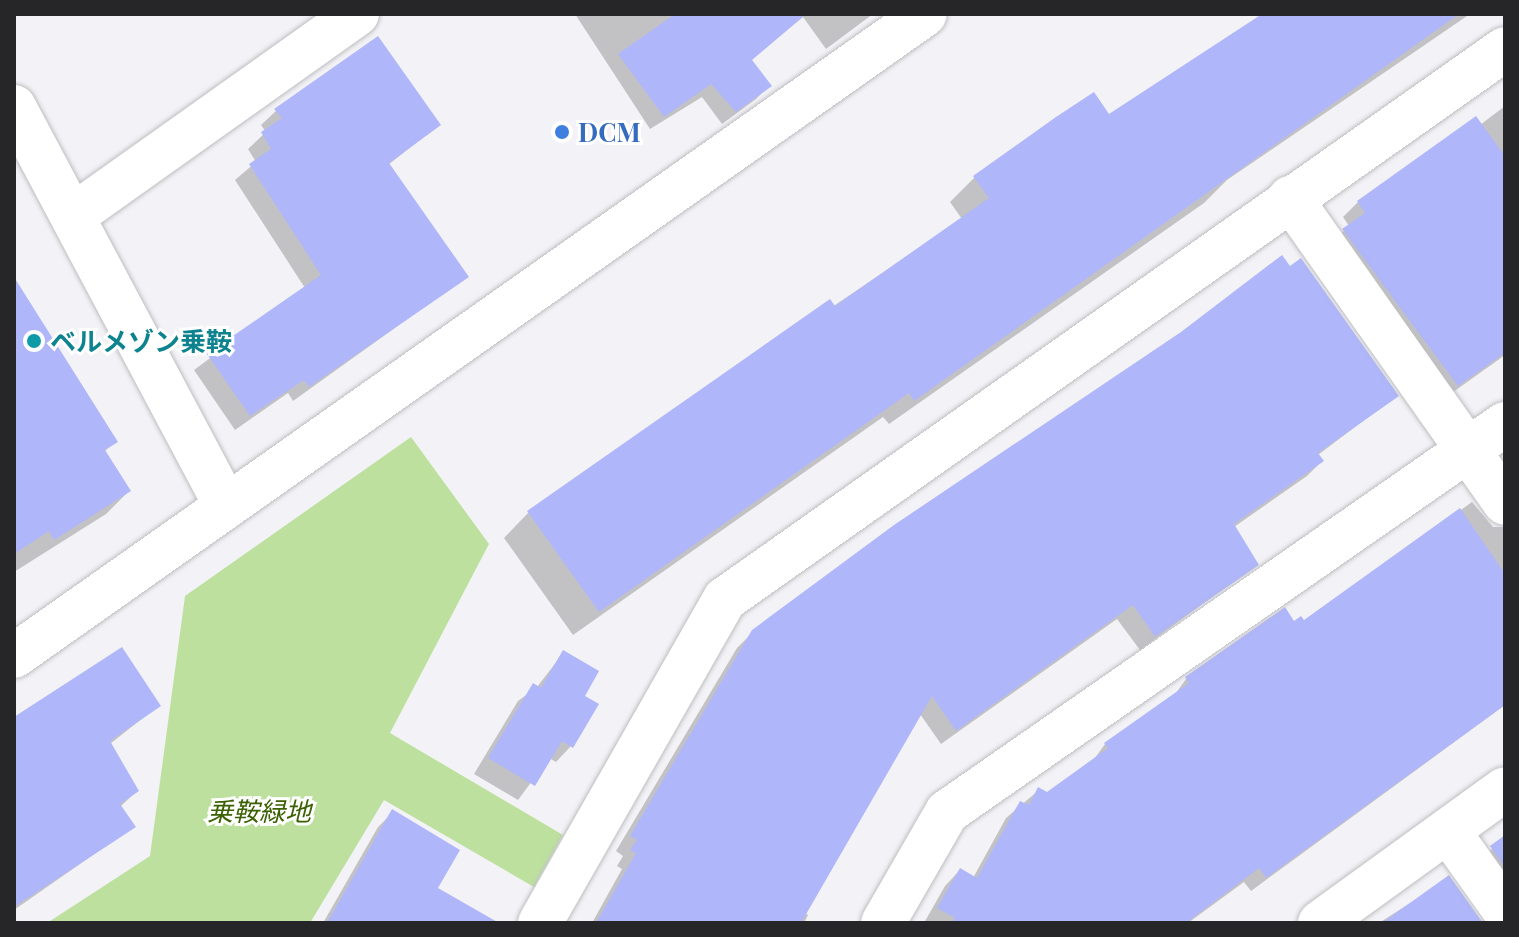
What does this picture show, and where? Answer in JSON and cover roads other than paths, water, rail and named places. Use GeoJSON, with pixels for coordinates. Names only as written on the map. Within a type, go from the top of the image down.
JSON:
{"type":"FeatureCollection","features":[{"type":"Feature","properties":{"kind":"street"},"geometry":{"type":"LineString","coordinates":[[74,215],[357,14]]}},
{"type":"Feature","properties":{"kind":"street"},"geometry":{"type":"LineString","coordinates":[[14,656],[925,14]]}},
{"type":"Feature","properties":{"kind":"street"},"geometry":{"type":"LineString","coordinates":[[540,923],[725,599],[1505,49]]}},
{"type":"Feature","properties":{"kind":"street"},"geometry":{"type":"LineString","coordinates":[[14,107],[226,506]]}},
{"type":"Feature","properties":{"kind":"street"},"geometry":{"type":"LineString","coordinates":[[1290,198],[1505,503]]}},
{"type":"Feature","properties":{"kind":"street"},"geometry":{"type":"LineString","coordinates":[[883,923],[947,812],[1505,424]]}},
{"type":"Feature","properties":{"kind":"street"},"geometry":{"type":"LineString","coordinates":[[1320,923],[1505,789]]}},
{"type":"Feature","properties":{"kind":"street"},"geometry":{"type":"LineString","coordinates":[[1448,831],[1505,911]]}},
{"type":"Feature","properties":{"kind":"place","name":"DCM"},"geometry":{"type":"Point","coordinates":[562,132]}},
{"type":"Feature","properties":{"kind":"place","name":"ベルメゾン乗鞍"},"geometry":{"type":"Point","coordinates":[34,341]}},
{"type":"Feature","properties":{"kind":"park label","name":"乗鞍緑地"},"geometry":{"type":"Point","coordinates":[259,811]}}]}
